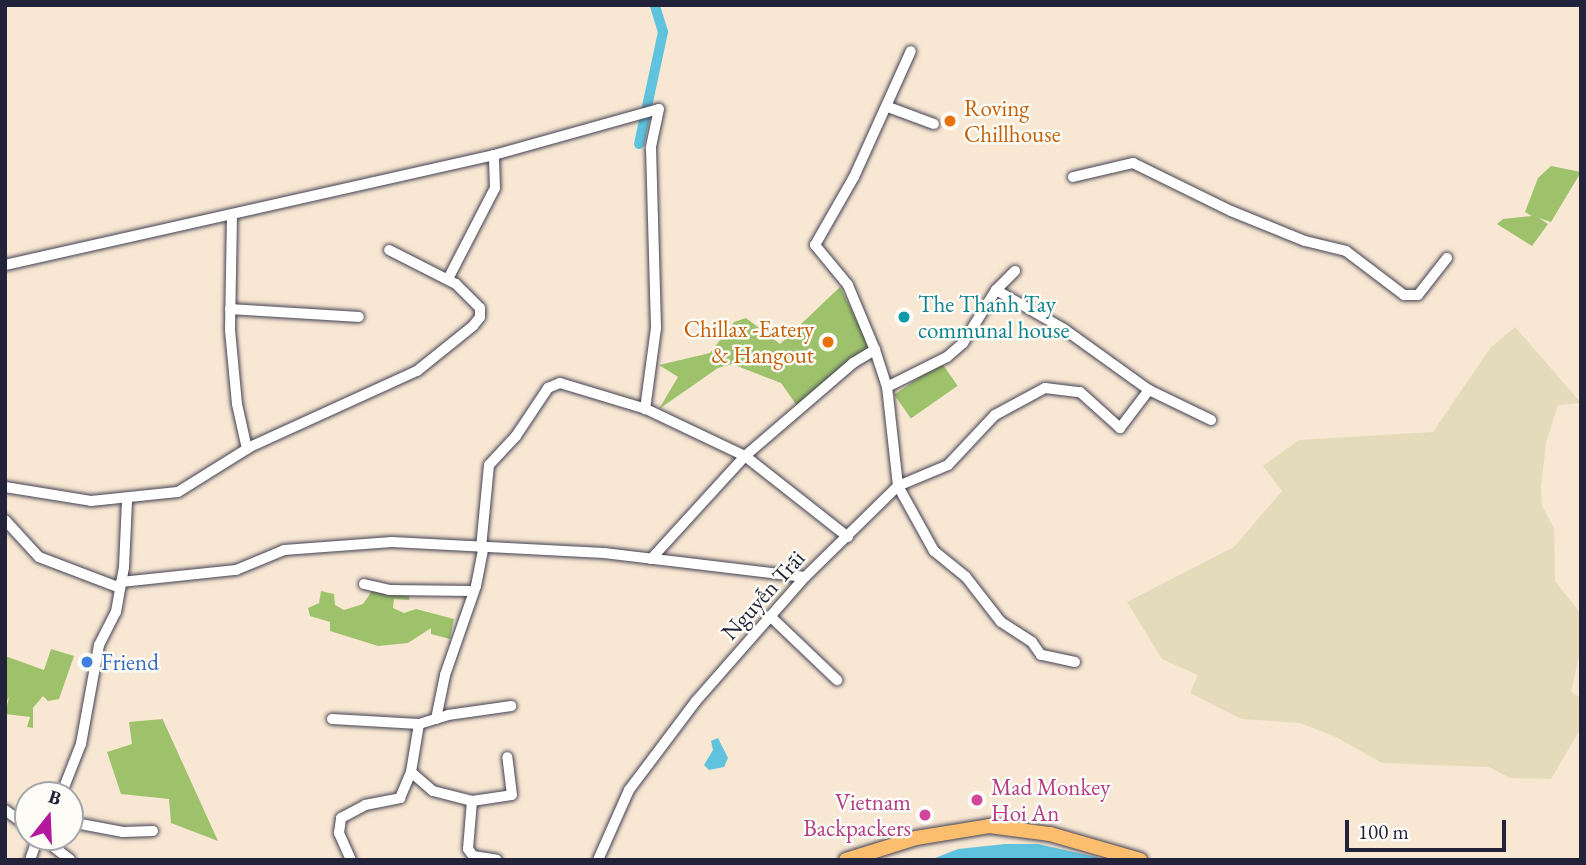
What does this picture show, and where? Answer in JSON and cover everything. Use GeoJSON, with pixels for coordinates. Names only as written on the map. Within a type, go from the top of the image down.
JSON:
{"type":"FeatureCollection","features":[{"type":"Feature","properties":{"kind":"main road"},"geometry":{"type":"LineString","coordinates":[[846,860],[916,838],[989,826],[1050,834],[1140,860]]}},
{"type":"Feature","properties":{"kind":"street"},"geometry":{"type":"LineString","coordinates":[[911,51],[888,107],[815,245],[848,285],[875,350],[887,387],[898,486],[934,551],[966,577],[1001,622],[1032,642],[1041,655],[1075,662]]}},
{"type":"Feature","properties":{"kind":"street"},"geometry":{"type":"LineString","coordinates":[[888,107],[934,124]]}},
{"type":"Feature","properties":{"kind":"street"},"geometry":{"type":"LineString","coordinates":[[5,265],[494,155],[659,110],[651,148],[656,328],[645,409]]}},
{"type":"Feature","properties":{"kind":"street"},"geometry":{"type":"LineString","coordinates":[[448,279],[495,188],[494,155]]}},
{"type":"Feature","properties":{"kind":"street"},"geometry":{"type":"LineString","coordinates":[[1073,177],[1133,163],[1231,211],[1305,241],[1346,251],[1404,295],[1418,295],[1447,258]]}},
{"type":"Feature","properties":{"kind":"street"},"geometry":{"type":"LineString","coordinates":[[232,215],[230,309],[237,404],[247,449]]}},
{"type":"Feature","properties":{"kind":"street"},"geometry":{"type":"LineString","coordinates":[[5,487],[58,499],[127,500],[191,487],[247,449],[379,391],[445,350],[480,317],[478,301],[448,279],[389,250]]}},
{"type":"Feature","properties":{"kind":"street"},"geometry":{"type":"LineString","coordinates":[[887,387],[947,357],[963,343],[996,290],[1015,271]]}},
{"type":"Feature","properties":{"kind":"street"},"geometry":{"type":"LineString","coordinates":[[996,290],[1064,329],[1149,390],[1211,420]]}},
{"type":"Feature","properties":{"kind":"street"},"geometry":{"type":"LineString","coordinates":[[230,309],[359,317]]}},
{"type":"Feature","properties":{"kind":"street"},"geometry":{"type":"LineString","coordinates":[[651,558],[745,456],[853,363],[875,350]]}},
{"type":"Feature","properties":{"kind":"street"},"geometry":{"type":"LineString","coordinates":[[436,719],[445,675],[472,591],[482,548],[489,465],[516,436],[548,388],[560,383],[579,385],[645,409],[745,456],[848,537]]}},
{"type":"Feature","properties":{"kind":"street"},"geometry":{"type":"LineString","coordinates":[[898,486],[948,465],[995,415],[1030,394],[1069,388],[1120,428],[1149,390]]}},
{"type":"Feature","properties":{"kind":"street","name":"Nguyễn Trãi"},"geometry":{"type":"LineString","coordinates":[[598,860],[629,790],[696,701],[805,577],[898,486]]}},
{"type":"Feature","properties":{"kind":"street"},"geometry":{"type":"LineString","coordinates":[[66,781],[81,744],[99,645],[116,612],[121,585],[127,500]]}},
{"type":"Feature","properties":{"kind":"street"},"geometry":{"type":"LineString","coordinates":[[5,520],[39,557],[121,585],[236,570],[284,550],[392,542],[651,558],[805,577]]}},
{"type":"Feature","properties":{"kind":"street"},"geometry":{"type":"LineString","coordinates":[[364,583],[389,590],[472,591]]}},
{"type":"Feature","properties":{"kind":"street"},"geometry":{"type":"LineString","coordinates":[[771,616],[837,680]]}},
{"type":"Feature","properties":{"kind":"street"},"geometry":{"type":"LineString","coordinates":[[332,719],[419,724],[511,706]]}},
{"type":"Feature","properties":{"kind":"street"},"geometry":{"type":"LineString","coordinates":[[351,860],[339,833],[341,818],[365,805],[400,798],[411,772],[419,724]]}},
{"type":"Feature","properties":{"kind":"street"},"geometry":{"type":"LineString","coordinates":[[411,772],[433,791],[472,801],[512,795],[507,757]]}},
{"type":"Feature","properties":{"kind":"street"},"geometry":{"type":"LineString","coordinates":[[472,801],[468,849],[473,856],[497,860]]}},
{"type":"Feature","properties":{"kind":"street"},"geometry":{"type":"LineString","coordinates":[[84,825],[123,832],[153,831]]}},
{"type":"Feature","properties":{"kind":"shaded area"},"geometry":{"type":"Polygon","coordinates":[[[1515,327],[1581,403],[1558,405],[1546,443],[1541,487],[1542,506],[1554,529],[1555,581],[1581,614],[1581,647],[1571,692],[1581,698],[1581,728],[1551,779],[1510,778],[1489,767],[1382,763],[1336,737],[1300,723],[1241,719],[1190,693],[1198,675],[1162,659],[1127,602],[1234,547],[1282,491],[1263,466],[1299,440],[1433,432],[1491,347],[1515,327]]]}},
{"type":"Feature","properties":{"kind":"green space"},"geometry":{"type":"Polygon","coordinates":[[[1551,166],[1581,172],[1551,222],[1539,218],[1548,224],[1532,246],[1497,224],[1503,219],[1532,216],[1525,212],[1538,178],[1551,166]]]}},
{"type":"Feature","properties":{"kind":"green space"},"geometry":{"type":"Polygon","coordinates":[[[840,287],[871,349],[800,410],[781,383],[732,364],[718,368],[659,409],[678,377],[659,365],[710,353],[734,322],[746,318],[780,344],[840,287]]]}},
{"type":"Feature","properties":{"kind":"green space"},"geometry":{"type":"Polygon","coordinates":[[[941,362],[958,386],[911,418],[894,395],[941,362]]]}},
{"type":"Feature","properties":{"kind":"green space"},"geometry":{"type":"Polygon","coordinates":[[[374,588],[410,590],[409,600],[394,599],[393,608],[404,613],[416,609],[454,619],[450,639],[431,634],[431,628],[408,643],[378,646],[330,631],[330,622],[310,616],[308,608],[319,603],[321,591],[334,594],[335,605],[344,610],[363,604],[374,588]]]}},
{"type":"Feature","properties":{"kind":"green space"},"geometry":{"type":"Polygon","coordinates":[[[51,649],[74,656],[59,699],[48,701],[43,696],[33,708],[33,728],[27,727],[30,717],[5,714],[9,697],[5,704],[5,656],[44,670],[51,649]]]}},
{"type":"Feature","properties":{"kind":"green space"},"geometry":{"type":"Polygon","coordinates":[[[163,719],[218,841],[171,823],[169,799],[121,794],[107,752],[132,744],[129,722],[163,719]]]}},
{"type":"Feature","properties":{"kind":"water"},"geometry":{"type":"Polygon","coordinates":[[[718,738],[728,758],[724,767],[709,770],[704,765],[713,750],[711,741],[718,738]]]}},
{"type":"Feature","properties":{"kind":"water"},"geometry":{"type":"Polygon","coordinates":[[[1038,844],[1109,860],[930,860],[958,849],[1038,844]]]}},
{"type":"Feature","properties":{"kind":"waterway"},"geometry":{"type":"LineString","coordinates":[[639,144],[663,32],[655,5]]}},
{"type":"Feature","properties":{"kind":"place","name":"Roving Chillhouse"},"geometry":{"type":"Point","coordinates":[950,121]}},
{"type":"Feature","properties":{"kind":"place","name":"The Thanh Tay communal house"},"geometry":{"type":"Point","coordinates":[904,317]}},
{"type":"Feature","properties":{"kind":"place","name":"Chillax -Eatery & Hangout"},"geometry":{"type":"Point","coordinates":[828,342]}},
{"type":"Feature","properties":{"kind":"place","name":"Friend"},"geometry":{"type":"Point","coordinates":[87,662]}},
{"type":"Feature","properties":{"kind":"place","name":"Mad Monkey Hoi An"},"geometry":{"type":"Point","coordinates":[977,800]}},
{"type":"Feature","properties":{"kind":"place","name":"Vietnam Backpackers"},"geometry":{"type":"Point","coordinates":[925,815]}}]}
